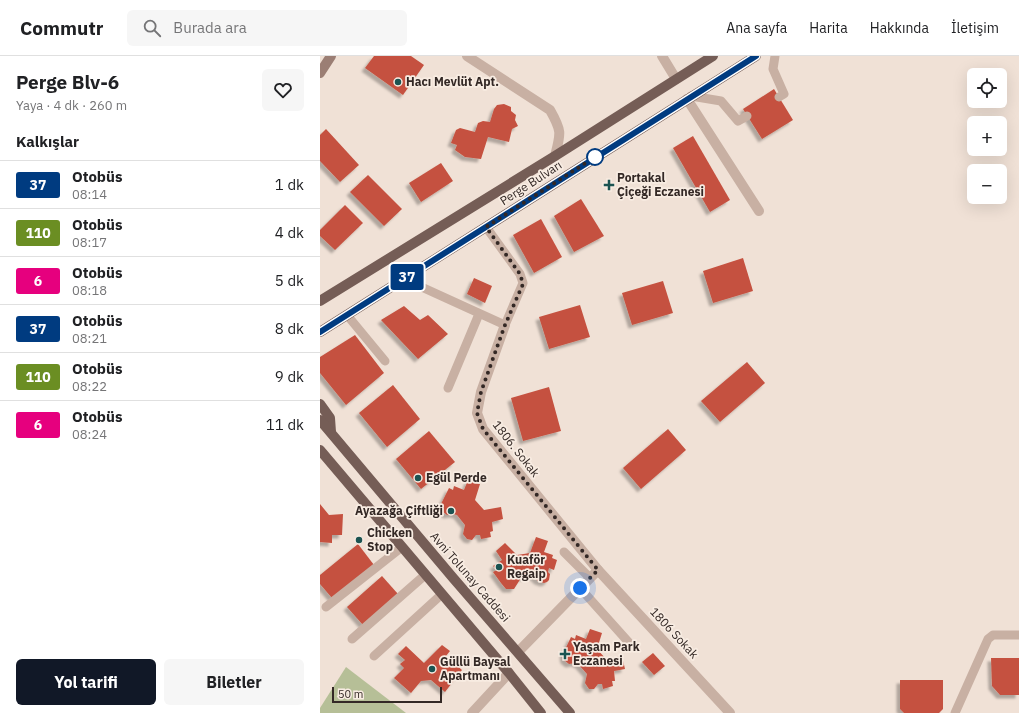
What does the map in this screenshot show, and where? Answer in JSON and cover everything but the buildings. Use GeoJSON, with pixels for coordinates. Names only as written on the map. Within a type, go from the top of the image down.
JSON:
{"type":"FeatureCollection","features":[{"type":"Feature","properties":{"kind":"main road","name":"Perge Bulvarı"},"geometry":{"type":"LineString","coordinates":[[320,301],[555,156],[713,56]]}},
{"type":"Feature","properties":{"kind":"main road","name":"Perge Bulvarı"},"geometry":{"type":"LineString","coordinates":[[320,332],[756,56]]}},
{"type":"Feature","properties":{"kind":"main road"},"geometry":{"type":"LineString","coordinates":[[320,404],[330,418],[331,432]]}},
{"type":"Feature","properties":{"kind":"main road","name":"Avni Tolunay Caddesi"},"geometry":{"type":"LineString","coordinates":[[320,420],[454,579],[570,713]]}},
{"type":"Feature","properties":{"kind":"main road"},"geometry":{"type":"LineString","coordinates":[[320,450],[541,713]]}},
{"type":"Feature","properties":{"kind":"street"},"geometry":{"type":"LineString","coordinates":[[320,73],[331,56]]}},
{"type":"Feature","properties":{"kind":"street"},"geometry":{"type":"LineString","coordinates":[[467,56],[550,110],[558,124],[560,136],[555,156]]}},
{"type":"Feature","properties":{"kind":"street"},"geometry":{"type":"LineString","coordinates":[[662,56],[676,79]]}},
{"type":"Feature","properties":{"kind":"street"},"geometry":{"type":"LineString","coordinates":[[689,97],[759,211]]}},
{"type":"Feature","properties":{"kind":"street","name":"1806. Sokak"},"geometry":{"type":"LineString","coordinates":[[505,325],[481,392],[477,413],[483,429],[594,574]]}},
{"type":"Feature","properties":{"kind":"street"},"geometry":{"type":"LineString","coordinates":[[518,652],[594,574]]}},
{"type":"Feature","properties":{"kind":"street","name":"1806 Sokak"},"geometry":{"type":"LineString","coordinates":[[594,574],[730,713]]}},
{"type":"Feature","properties":{"kind":"street"},"geometry":{"type":"LineString","coordinates":[[472,713],[508,673]]}},
{"type":"Feature","properties":{"kind":"lane"},"geometry":{"type":"LineString","coordinates":[[775,56],[773,69],[784,94],[779,97]]}},
{"type":"Feature","properties":{"kind":"lane"},"geometry":{"type":"LineString","coordinates":[[689,97],[721,101],[738,121],[747,116]]}},
{"type":"Feature","properties":{"kind":"lane"},"geometry":{"type":"LineString","coordinates":[[404,279],[505,325],[523,284],[520,274],[486,227]]}},
{"type":"Feature","properties":{"kind":"lane"},"geometry":{"type":"LineString","coordinates":[[448,388],[479,314]]}},
{"type":"Feature","properties":{"kind":"lane"},"geometry":{"type":"LineString","coordinates":[[347,315],[385,361]]}},
{"type":"Feature","properties":{"kind":"lane"},"geometry":{"type":"LineString","coordinates":[[326,607],[402,547]]}},
{"type":"Feature","properties":{"kind":"lane"},"geometry":{"type":"LineString","coordinates":[[564,552],[594,574]]}},
{"type":"Feature","properties":{"kind":"lane"},"geometry":{"type":"LineString","coordinates":[[352,639],[425,575]]}},
{"type":"Feature","properties":{"kind":"lane"},"geometry":{"type":"LineString","coordinates":[[580,588],[632,646]]}},
{"type":"Feature","properties":{"kind":"lane"},"geometry":{"type":"LineString","coordinates":[[374,656],[442,594]]}},
{"type":"Feature","properties":{"kind":"lane"},"geometry":{"type":"LineString","coordinates":[[955,713],[988,639],[994,635],[1019,635]]}},
{"type":"Feature","properties":{"kind":"green space"},"geometry":{"type":"Polygon","coordinates":[[[346,667],[406,713],[320,713],[320,708],[346,667]]]}},
{"type":"Feature","properties":{"kind":"bus line","name":"37"},"geometry":{"type":"LineString","coordinates":[[320,332],[756,56]]}},
{"type":"Feature","properties":{"kind":"place","name":"Hacı Mevlüt Apt."},"geometry":{"type":"Point","coordinates":[398,82]}},
{"type":"Feature","properties":{"kind":"place","name":"Portakal Çiçeği Eczanesi"},"geometry":{"type":"Point","coordinates":[609,185]}},
{"type":"Feature","properties":{"kind":"place","name":"Egül Perde"},"geometry":{"type":"Point","coordinates":[418,478]}},
{"type":"Feature","properties":{"kind":"place","name":"Ayazağa Çiftliği"},"geometry":{"type":"Point","coordinates":[451,511]}},
{"type":"Feature","properties":{"kind":"place","name":"Chicken Stop"},"geometry":{"type":"Point","coordinates":[359,540]}},
{"type":"Feature","properties":{"kind":"place","name":"Kuaför Regaip"},"geometry":{"type":"Point","coordinates":[499,567]}},
{"type":"Feature","properties":{"kind":"place","name":"Yaşam Park Eczanesi"},"geometry":{"type":"Point","coordinates":[565,654]}},
{"type":"Feature","properties":{"kind":"place","name":"Güllü Baysal Apartmanı"},"geometry":{"type":"Point","coordinates":[432,669]}},
{"type":"Feature","properties":{"kind":"route"},"geometry":{"type":"LineString","coordinates":[[580,588],[598,570],[483,429],[477,413],[481,392],[500,338],[523,284],[520,274],[486,227],[595,157]]}}]}
